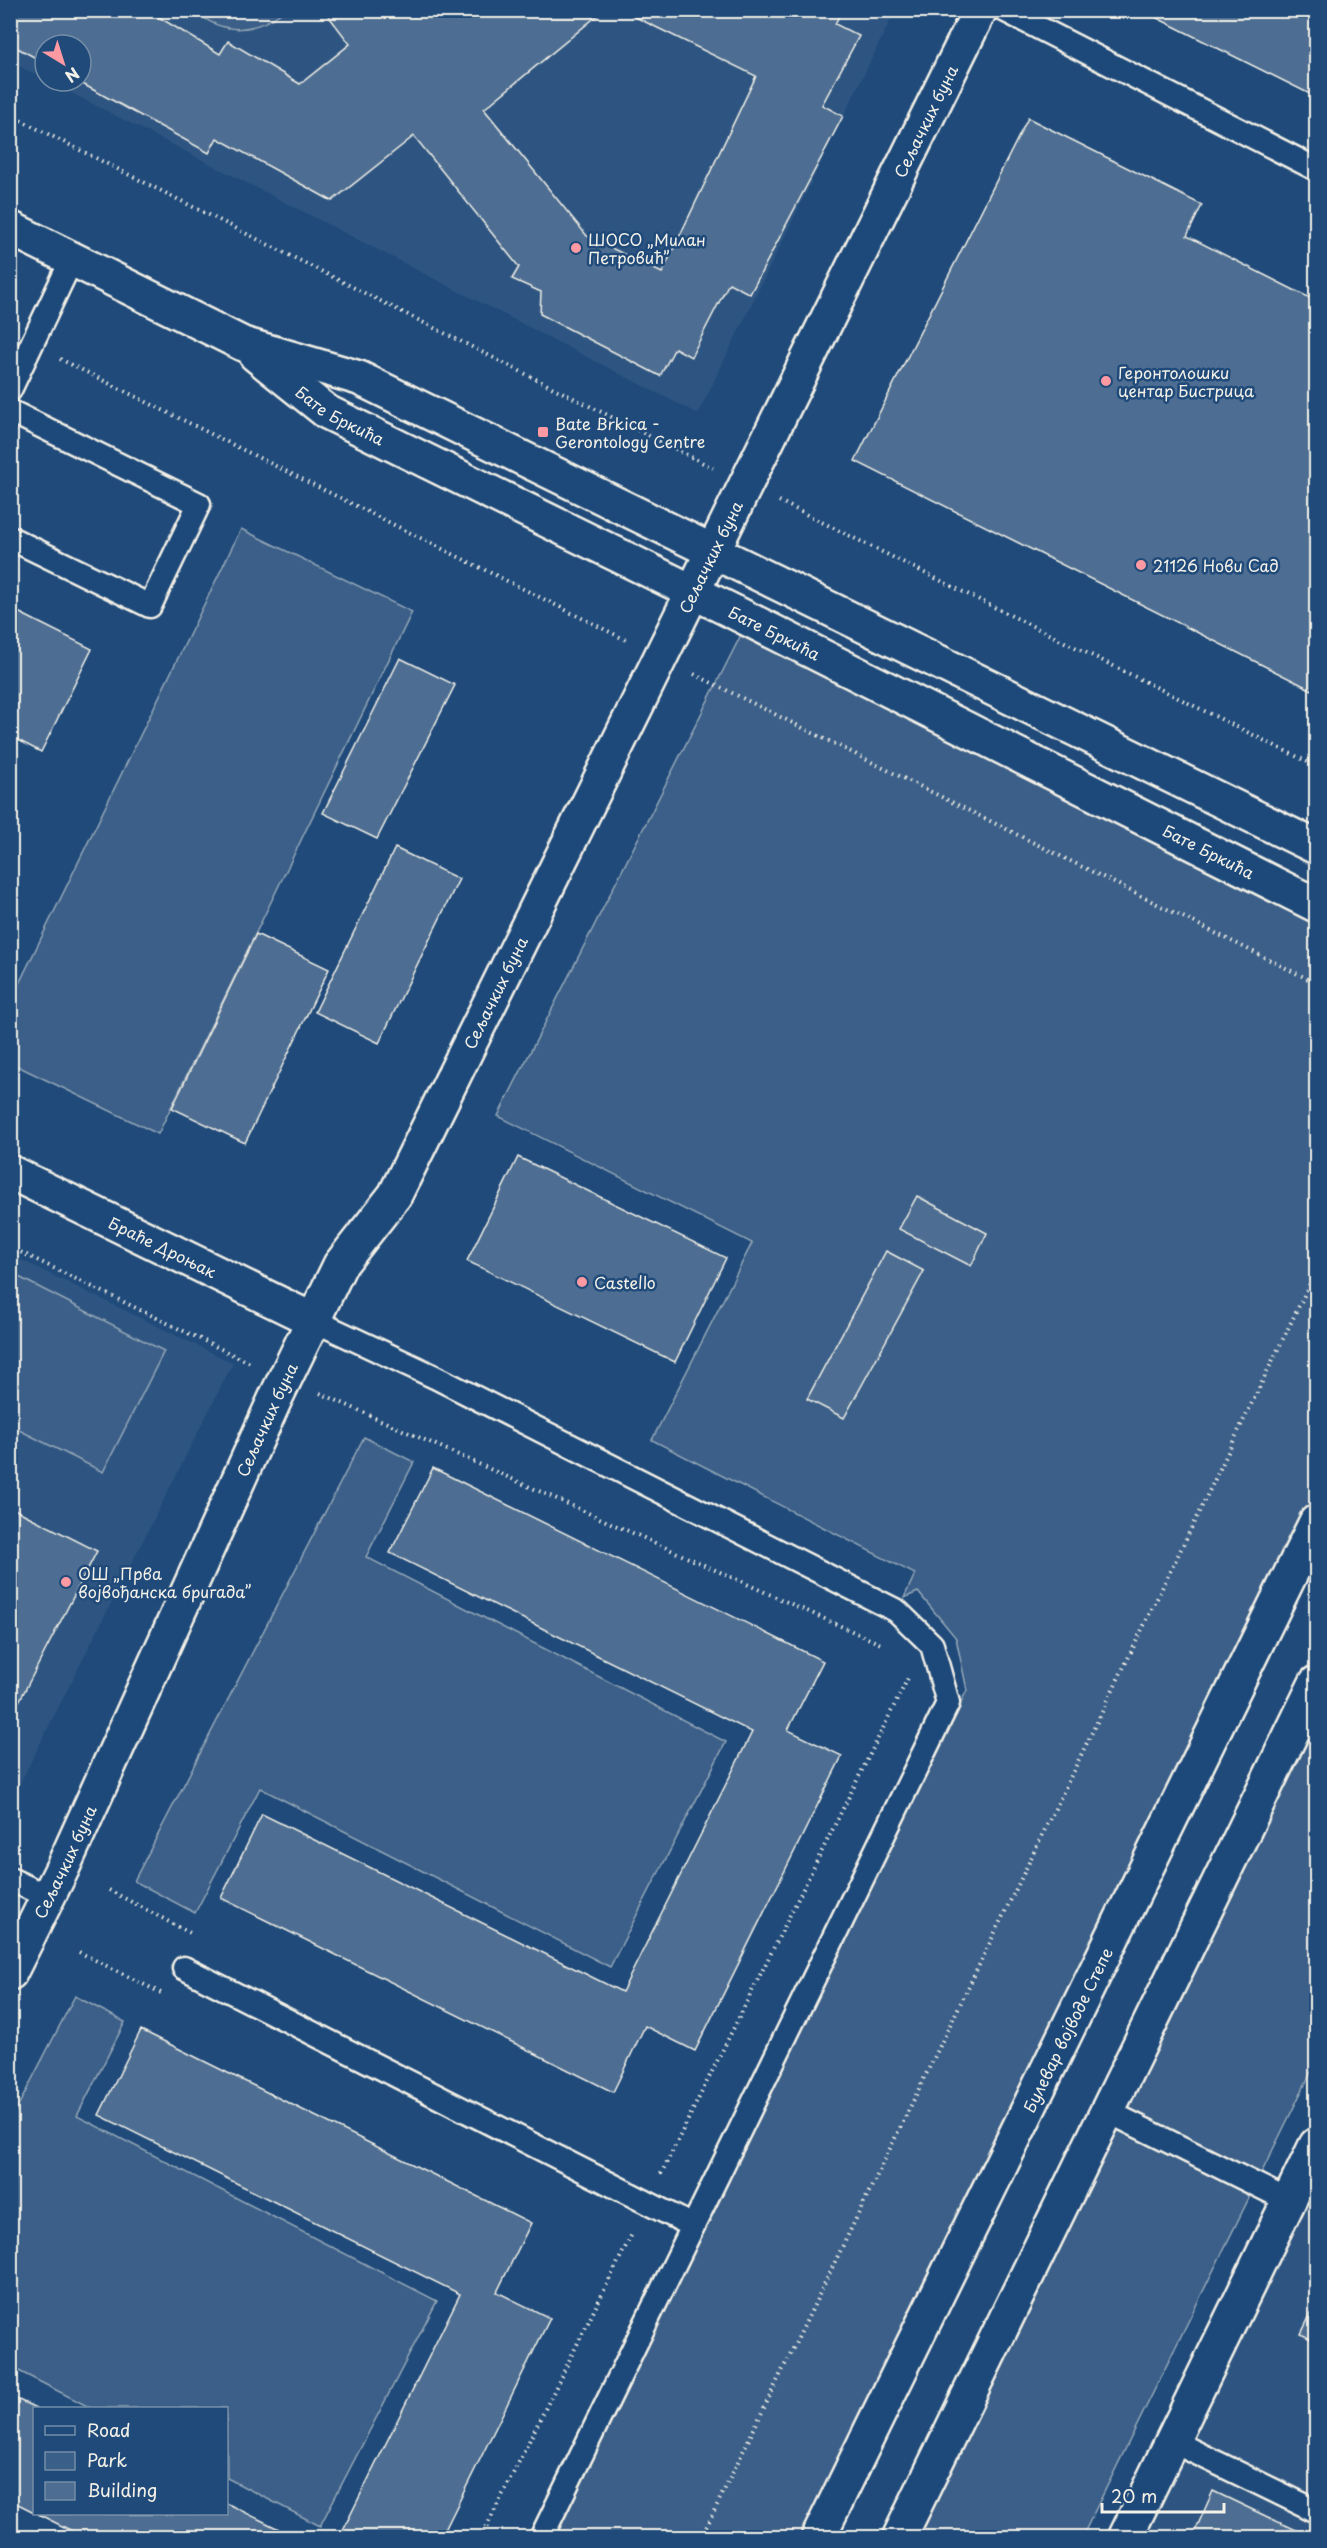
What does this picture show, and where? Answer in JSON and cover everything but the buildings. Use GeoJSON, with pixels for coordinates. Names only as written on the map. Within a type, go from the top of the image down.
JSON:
{"type":"FeatureCollection","features":[{"type":"Feature","properties":{"kind":"street","name":"Сељачких буна"},"geometry":{"type":"LineString","coordinates":[[10,1973],[48,1897],[276,1396],[340,1265],[395,1195],[980,10]]}},
{"type":"Feature","properties":{"kind":"street","name":"Бате Бркића"},"geometry":{"type":"LineString","coordinates":[[10,228],[243,344],[359,378],[1317,848]]}},
{"type":"Feature","properties":{"kind":"street","name":"Бате Бркића"},"geometry":{"type":"LineString","coordinates":[[243,344],[327,412],[693,592],[1317,905]]}},
{"type":"Feature","properties":{"kind":"street","name":"Браће Дроњак"},"geometry":{"type":"LineString","coordinates":[[10,1172],[313,1320]]}},
{"type":"Feature","properties":{"kind":"street","name":"Булевар војводе Степе"},"geometry":{"type":"LineString","coordinates":[[818,2538],[1317,1522]]}},
{"type":"Feature","properties":{"kind":"street"},"geometry":{"type":"LineString","coordinates":[[899,2538],[1317,1683]]}},
{"type":"Feature","properties":{"kind":"street"},"geometry":{"type":"LineString","coordinates":[[1125,2538],[1317,2145]]}},
{"type":"Feature","properties":{"kind":"lane"},"geometry":{"type":"LineString","coordinates":[[1004,10],[1317,169]]}},
{"type":"Feature","properties":{"kind":"lane"},"geometry":{"type":"LineString","coordinates":[[10,390],[72,259]]}},
{"type":"Feature","properties":{"kind":"lane"},"geometry":{"type":"LineString","coordinates":[[10,411],[199,504],[150,606],[10,538]]}},
{"type":"Feature","properties":{"kind":"lane"},"geometry":{"type":"LineString","coordinates":[[313,1320],[435,1377],[897,1611],[932,1645],[948,1703],[541,2538]]}},
{"type":"Feature","properties":{"kind":"lane"},"geometry":{"type":"LineString","coordinates":[[10,1879],[48,1897]]}},
{"type":"Feature","properties":{"kind":"lane"},"geometry":{"type":"LineString","coordinates":[[183,1968],[693,2226]]}},
{"type":"Feature","properties":{"kind":"lane"},"geometry":{"type":"LineString","coordinates":[[1107,2111],[1289,2201]]}},
{"type":"Feature","properties":{"kind":"lane"},"geometry":{"type":"LineString","coordinates":[[1172,2441],[1317,2511]]}},
{"type":"Feature","properties":{"kind":"path"},"geometry":{"type":"LineString","coordinates":[[10,116],[1317,766]]}},
{"type":"Feature","properties":{"kind":"path"},"geometry":{"type":"LineString","coordinates":[[10,1247],[241,1359],[287,1377],[885,1646]]}},
{"type":"Feature","properties":{"kind":"path"},"geometry":{"type":"LineString","coordinates":[[701,2538],[1317,1271]]}},
{"type":"Feature","properties":{"kind":"path"},"geometry":{"type":"LineString","coordinates":[[481,2538],[912,1671]]}},
{"type":"Feature","properties":{"kind":"path"},"geometry":{"type":"LineString","coordinates":[[79,1952],[169,1997],[198,1938],[109,1890]]}},
{"type":"Feature","properties":{"kind":"shaded area","name":"ШОСО „Милан Петровић”"},"geometry":{"type":"Polygon","coordinates":[[[10,11],[895,11],[698,414],[71,93],[93,93],[93,33],[33,33],[33,73],[11,62],[10,11]]]}},
{"type":"Feature","properties":{"kind":"shaded area","name":"ОШ „Прва војвођанска бригада”"},"geometry":{"type":"Polygon","coordinates":[[[11,1255],[233,1363],[11,1801],[11,1255]]]}},
{"type":"Feature","properties":{"kind":"shaded area"},"geometry":{"type":"Polygon","coordinates":[[[1316,2168],[1316,2537],[1136,2537],[1316,2168]]]}},
{"type":"Feature","properties":{"kind":"green space"},"geometry":{"type":"Polygon","coordinates":[[[195,11],[284,11],[261,24],[239,29],[216,25],[195,11]]]}},
{"type":"Feature","properties":{"kind":"green space"},"geometry":{"type":"Polygon","coordinates":[[[241,529],[412,612],[158,1134],[11,1063],[11,1000],[241,529]]]}},
{"type":"Feature","properties":{"kind":"green space"},"geometry":{"type":"Polygon","coordinates":[[[744,629],[1316,918],[1316,1491],[802,2537],[553,2537],[967,1690],[956,1638],[918,1592],[904,1598],[915,1574],[652,1440],[752,1243],[498,1116],[744,629]]]}},
{"type":"Feature","properties":{"kind":"green space"},"geometry":{"type":"Polygon","coordinates":[[[11,1273],[164,1351],[103,1472],[11,1426],[11,1273]]]}},
{"type":"Feature","properties":{"kind":"green space"},"geometry":{"type":"Polygon","coordinates":[[[364,1437],[414,1462],[366,1557],[726,1742],[610,1967],[260,1788],[195,1913],[134,1881],[364,1437]]]}},
{"type":"Feature","properties":{"kind":"green space"},"geometry":{"type":"Polygon","coordinates":[[[1316,1708],[1316,2062],[1082,2537],[912,2538],[1316,1708]]]}},
{"type":"Feature","properties":{"kind":"green space"},"geometry":{"type":"Polygon","coordinates":[[[75,1996],[125,2022],[77,2116],[437,2301],[320,2526],[228,2479],[228,2407],[89,2407],[11,2367],[11,2120],[75,1996]]]}},
{"type":"Feature","properties":{"kind":"place","name":"ШОСО „Милан Петровић”"},"geometry":{"type":"Point","coordinates":[576,248]}},
{"type":"Feature","properties":{"kind":"place","name":"Геронтолошки центар Бистрица"},"geometry":{"type":"Point","coordinates":[1106,381]}},
{"type":"Feature","properties":{"kind":"place","name":"Bate Brkica - Gerontology Centre"},"geometry":{"type":"Point","coordinates":[543,432]}},
{"type":"Feature","properties":{"kind":"place","name":"21126 Нови Сад"},"geometry":{"type":"Point","coordinates":[1141,565]}},
{"type":"Feature","properties":{"kind":"place","name":"Castello"},"geometry":{"type":"Point","coordinates":[582,1282]}},
{"type":"Feature","properties":{"kind":"place","name":"ОШ „Прва војвођанска бригада”"},"geometry":{"type":"Point","coordinates":[66,1582]}}]}
